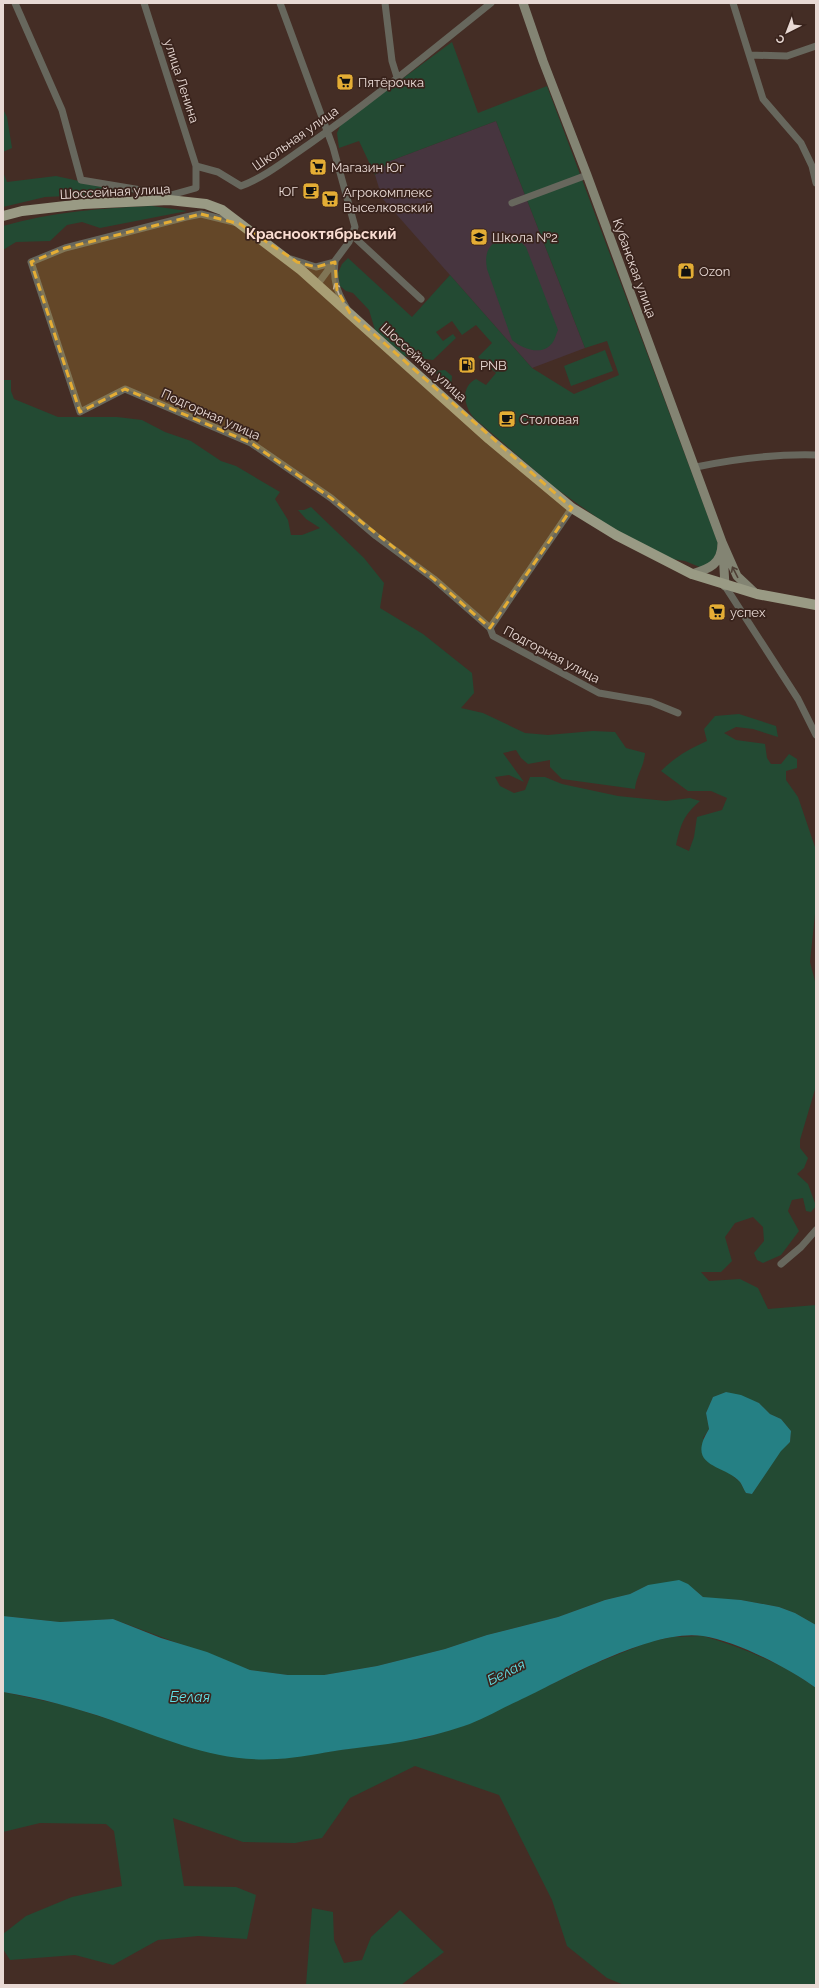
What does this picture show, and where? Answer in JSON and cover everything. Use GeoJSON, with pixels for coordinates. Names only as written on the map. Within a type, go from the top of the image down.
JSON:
{"type":"FeatureCollection","features":[{"type":"Feature","properties":{"kind":"main road","name":"Кубанская улица"},"geometry":{"type":"LineString","coordinates":[[523,3],[634,306],[696,467],[722,542]]}},
{"type":"Feature","properties":{"kind":"main road","name":"Шоссейная улица"},"geometry":{"type":"LineString","coordinates":[[3,216],[22,211],[83,204],[168,200],[206,204],[222,210],[280,254],[350,313],[495,444],[572,508],[616,536],[692,574],[725,586],[756,594],[816,605]]}},
{"type":"Feature","properties":{"kind":"main road"},"geometry":{"type":"LineString","coordinates":[[692,574],[714,566],[722,553],[722,542]]}},
{"type":"Feature","properties":{"kind":"main road"},"geometry":{"type":"LineString","coordinates":[[722,542],[725,586]]}},
{"type":"Feature","properties":{"kind":"main road"},"geometry":{"type":"LineString","coordinates":[[722,542],[737,576],[756,594]]}},
{"type":"Feature","properties":{"kind":"street"},"geometry":{"type":"LineString","coordinates":[[15,3],[62,110],[81,180],[171,195],[196,188],[196,166]]}},
{"type":"Feature","properties":{"kind":"street","name":"улица Ленина"},"geometry":{"type":"LineString","coordinates":[[144,3],[196,166]]}},
{"type":"Feature","properties":{"kind":"street"},"geometry":{"type":"LineString","coordinates":[[280,3],[326,132],[333,147],[355,227],[349,242],[317,285]]}},
{"type":"Feature","properties":{"kind":"street"},"geometry":{"type":"LineString","coordinates":[[385,3],[392,61],[397,77]]}},
{"type":"Feature","properties":{"kind":"street","name":"Школьная улица"},"geometry":{"type":"LineString","coordinates":[[196,166],[218,172],[241,186],[256,181],[326,132],[491,3]]}},
{"type":"Feature","properties":{"kind":"street"},"geometry":{"type":"LineString","coordinates":[[733,3],[750,55],[762,99],[801,143],[812,166],[816,183]]}},
{"type":"Feature","properties":{"kind":"street"},"geometry":{"type":"LineString","coordinates":[[750,55],[787,56],[816,46]]}},
{"type":"Feature","properties":{"kind":"street"},"geometry":{"type":"LineString","coordinates":[[512,203],[587,175]]}},
{"type":"Feature","properties":{"kind":"street","name":"Подгорная улица"},"geometry":{"type":"LineString","coordinates":[[240,224],[201,214],[64,248],[31,262],[80,412],[125,389],[251,442],[331,498],[376,536],[434,579],[490,628],[493,636],[599,693],[651,702],[678,713]]}},
{"type":"Feature","properties":{"kind":"street"},"geometry":{"type":"LineString","coordinates":[[352,235],[421,299]]}},
{"type":"Feature","properties":{"kind":"street"},"geometry":{"type":"LineString","coordinates":[[280,254],[297,262],[316,267],[334,262]]}},
{"type":"Feature","properties":{"kind":"street"},"geometry":{"type":"LineString","coordinates":[[334,262],[336,290],[350,313]]}},
{"type":"Feature","properties":{"kind":"street"},"geometry":{"type":"LineString","coordinates":[[696,467],[715,463],[796,454],[816,455]]}},
{"type":"Feature","properties":{"kind":"street"},"geometry":{"type":"LineString","coordinates":[[490,628],[572,508]]}},
{"type":"Feature","properties":{"kind":"street"},"geometry":{"type":"LineString","coordinates":[[725,586],[798,699],[816,735]]}},
{"type":"Feature","properties":{"kind":"street"},"geometry":{"type":"LineString","coordinates":[[781,1264],[801,1247],[816,1230]]}},
{"type":"Feature","properties":{"kind":"highlighted area"},"geometry":{"type":"Polygon","coordinates":[[[201,214],[240,224],[297,262],[316,267],[335,262],[337,290],[350,313],[572,508],[490,628],[434,579],[331,498],[251,443],[125,389],[80,412],[31,262],[65,248],[201,214]]]}},
{"type":"Feature","properties":{"kind":"shaded area","name":"Школа №2"},"geometry":{"type":"Polygon","coordinates":[[[496,121],[585,348],[532,368],[382,198],[375,175],[390,161],[496,121]]]}},
{"type":"Feature","properties":{"kind":"green space"},"geometry":{"type":"Polygon","coordinates":[[[452,42],[478,113],[547,86],[718,543],[716,559],[702,568],[685,561],[672,559],[613,529],[554,487],[474,418],[468,408],[465,397],[468,387],[471,382],[476,379],[486,385],[496,373],[478,357],[492,343],[476,325],[462,335],[452,321],[436,332],[443,341],[453,334],[456,338],[433,360],[404,356],[375,330],[369,310],[353,293],[346,291],[340,286],[338,273],[342,264],[348,258],[412,317],[450,275],[532,368],[574,394],[619,375],[607,341],[585,348],[496,121],[390,161],[375,175],[359,141],[339,148],[337,133],[341,124],[452,42]]]}},
{"type":"Feature","properties":{"kind":"green space"},"geometry":{"type":"Polygon","coordinates":[[[3,109],[7,117],[12,148],[3,152],[3,109]]]}},
{"type":"Feature","properties":{"kind":"green space"},"geometry":{"type":"Polygon","coordinates":[[[3,172],[7,182],[56,176],[134,193],[45,197],[3,207],[3,172]]]}},
{"type":"Feature","properties":{"kind":"green space"},"geometry":{"type":"Polygon","coordinates":[[[152,206],[187,211],[100,228],[82,222],[67,225],[50,241],[16,242],[3,250],[3,226],[58,214],[152,206]]]}},
{"type":"Feature","properties":{"kind":"green space"},"geometry":{"type":"Polygon","coordinates":[[[514,236],[526,247],[558,330],[553,342],[549,347],[544,349],[527,349],[512,340],[487,269],[487,255],[491,246],[495,242],[514,236]]]}},
{"type":"Feature","properties":{"kind":"green space"},"geometry":{"type":"Polygon","coordinates":[[[605,350],[613,371],[571,386],[564,366],[605,350]]]}},
{"type":"Feature","properties":{"kind":"green space"},"geometry":{"type":"Polygon","coordinates":[[[445,370],[452,376],[451,388],[434,371],[445,370]]]}},
{"type":"Feature","properties":{"kind":"green space"},"geometry":{"type":"Polygon","coordinates":[[[3,380],[11,380],[11,391],[14,399],[58,417],[117,417],[142,420],[165,432],[191,441],[221,461],[236,466],[280,492],[275,499],[288,520],[291,535],[302,535],[320,528],[306,519],[298,510],[304,510],[311,507],[364,558],[384,583],[380,608],[423,634],[472,673],[474,693],[461,708],[483,713],[525,733],[548,735],[593,731],[615,732],[626,748],[645,753],[635,789],[562,779],[550,767],[550,760],[528,764],[521,758],[516,750],[503,753],[524,782],[509,775],[495,777],[500,786],[514,793],[525,790],[530,777],[545,777],[562,784],[618,796],[666,801],[690,798],[700,801],[686,816],[679,831],[676,845],[689,851],[694,837],[697,817],[722,810],[727,798],[711,791],[688,791],[661,771],[682,754],[707,741],[704,729],[715,716],[739,714],[776,726],[778,737],[753,729],[736,727],[724,733],[736,740],[765,744],[767,758],[771,764],[781,764],[789,754],[797,759],[797,768],[786,771],[786,780],[798,797],[816,850],[815,914],[810,962],[816,985],[816,1086],[800,1140],[800,1148],[808,1158],[804,1168],[797,1174],[808,1184],[816,1206],[811,1212],[806,1211],[803,1198],[792,1200],[788,1211],[799,1231],[781,1255],[763,1263],[757,1260],[754,1253],[764,1241],[763,1227],[753,1217],[735,1223],[725,1237],[732,1261],[721,1272],[701,1272],[709,1281],[740,1279],[758,1288],[768,1309],[816,1305],[816,1625],[795,1613],[779,1607],[741,1600],[713,1599],[703,1597],[695,1590],[648,1585],[630,1594],[605,1600],[558,1617],[487,1635],[445,1649],[377,1666],[324,1675],[288,1675],[250,1670],[113,1619],[60,1622],[3,1616],[3,380]],[[726,1392],[713,1397],[706,1413],[709,1429],[703,1438],[734,1477],[740,1482],[746,1493],[752,1494],[781,1450],[790,1442],[791,1431],[781,1419],[770,1414],[759,1403],[726,1392]]]}},
{"type":"Feature","properties":{"kind":"green space"},"geometry":{"type":"Polygon","coordinates":[[[703,1636],[762,1657],[790,1671],[816,1688],[816,1985],[624,1985],[607,1978],[567,1946],[552,1900],[499,1795],[415,1766],[350,1798],[322,1838],[295,1843],[243,1842],[173,1818],[184,1886],[236,1887],[256,1895],[247,1939],[198,1936],[158,1940],[113,1965],[75,1955],[10,1960],[3,1949],[3,1934],[26,1916],[72,1897],[122,1886],[114,1831],[106,1824],[40,1823],[3,1832],[3,1692],[64,1705],[111,1720],[277,1759],[424,1738],[466,1725],[594,1664],[649,1642],[672,1637],[703,1636]]]}},
{"type":"Feature","properties":{"kind":"green space"},"geometry":{"type":"Polygon","coordinates":[[[312,1908],[333,1912],[334,1940],[344,1963],[362,1960],[371,1937],[400,1910],[444,1952],[401,1985],[306,1985],[312,1908]]]}},
{"type":"Feature","properties":{"kind":"water"},"geometry":{"type":"Polygon","coordinates":[[[726,1392],[741,1395],[759,1403],[770,1414],[781,1419],[791,1431],[790,1442],[781,1451],[752,1494],[746,1493],[740,1482],[733,1476],[704,1458],[701,1451],[709,1429],[706,1413],[713,1397],[726,1392]]]}},
{"type":"Feature","properties":{"kind":"water","name":"Белая"},"geometry":{"type":"Polygon","coordinates":[[[679,1580],[688,1584],[703,1597],[741,1600],[779,1607],[795,1613],[816,1625],[816,1688],[792,1672],[762,1656],[731,1643],[703,1636],[683,1636],[659,1640],[609,1657],[478,1721],[449,1731],[388,1744],[277,1759],[233,1757],[192,1748],[85,1711],[44,1700],[3,1692],[3,1616],[60,1622],[113,1619],[161,1638],[207,1652],[250,1670],[288,1675],[324,1675],[377,1666],[445,1649],[487,1635],[558,1617],[605,1600],[630,1594],[648,1585],[679,1580]]]}},
{"type":"Feature","properties":{"kind":"place","name":"Пятёрочка"},"geometry":{"type":"Point","coordinates":[345,82]}},
{"type":"Feature","properties":{"kind":"place","name":"Магазин Юг"},"geometry":{"type":"Point","coordinates":[318,167]}},
{"type":"Feature","properties":{"kind":"place","name":"ЮГ"},"geometry":{"type":"Point","coordinates":[311,191]}},
{"type":"Feature","properties":{"kind":"place","name":"Агрокомплекс Выселковский"},"geometry":{"type":"Point","coordinates":[330,199]}},
{"type":"Feature","properties":{"kind":"place","name":"Школа №2"},"geometry":{"type":"Point","coordinates":[479,237]}},
{"type":"Feature","properties":{"kind":"place","name":"Ozon"},"geometry":{"type":"Point","coordinates":[686,271]}},
{"type":"Feature","properties":{"kind":"place","name":"PNB"},"geometry":{"type":"Point","coordinates":[467,365]}},
{"type":"Feature","properties":{"kind":"place","name":"Столовая"},"geometry":{"type":"Point","coordinates":[507,419]}},
{"type":"Feature","properties":{"kind":"place","name":"успех"},"geometry":{"type":"Point","coordinates":[717,612]}},
{"type":"Feature","properties":{"kind":"district","name":"Краснооктябрьский"},"geometry":{"type":"Point","coordinates":[321,234]}}]}
